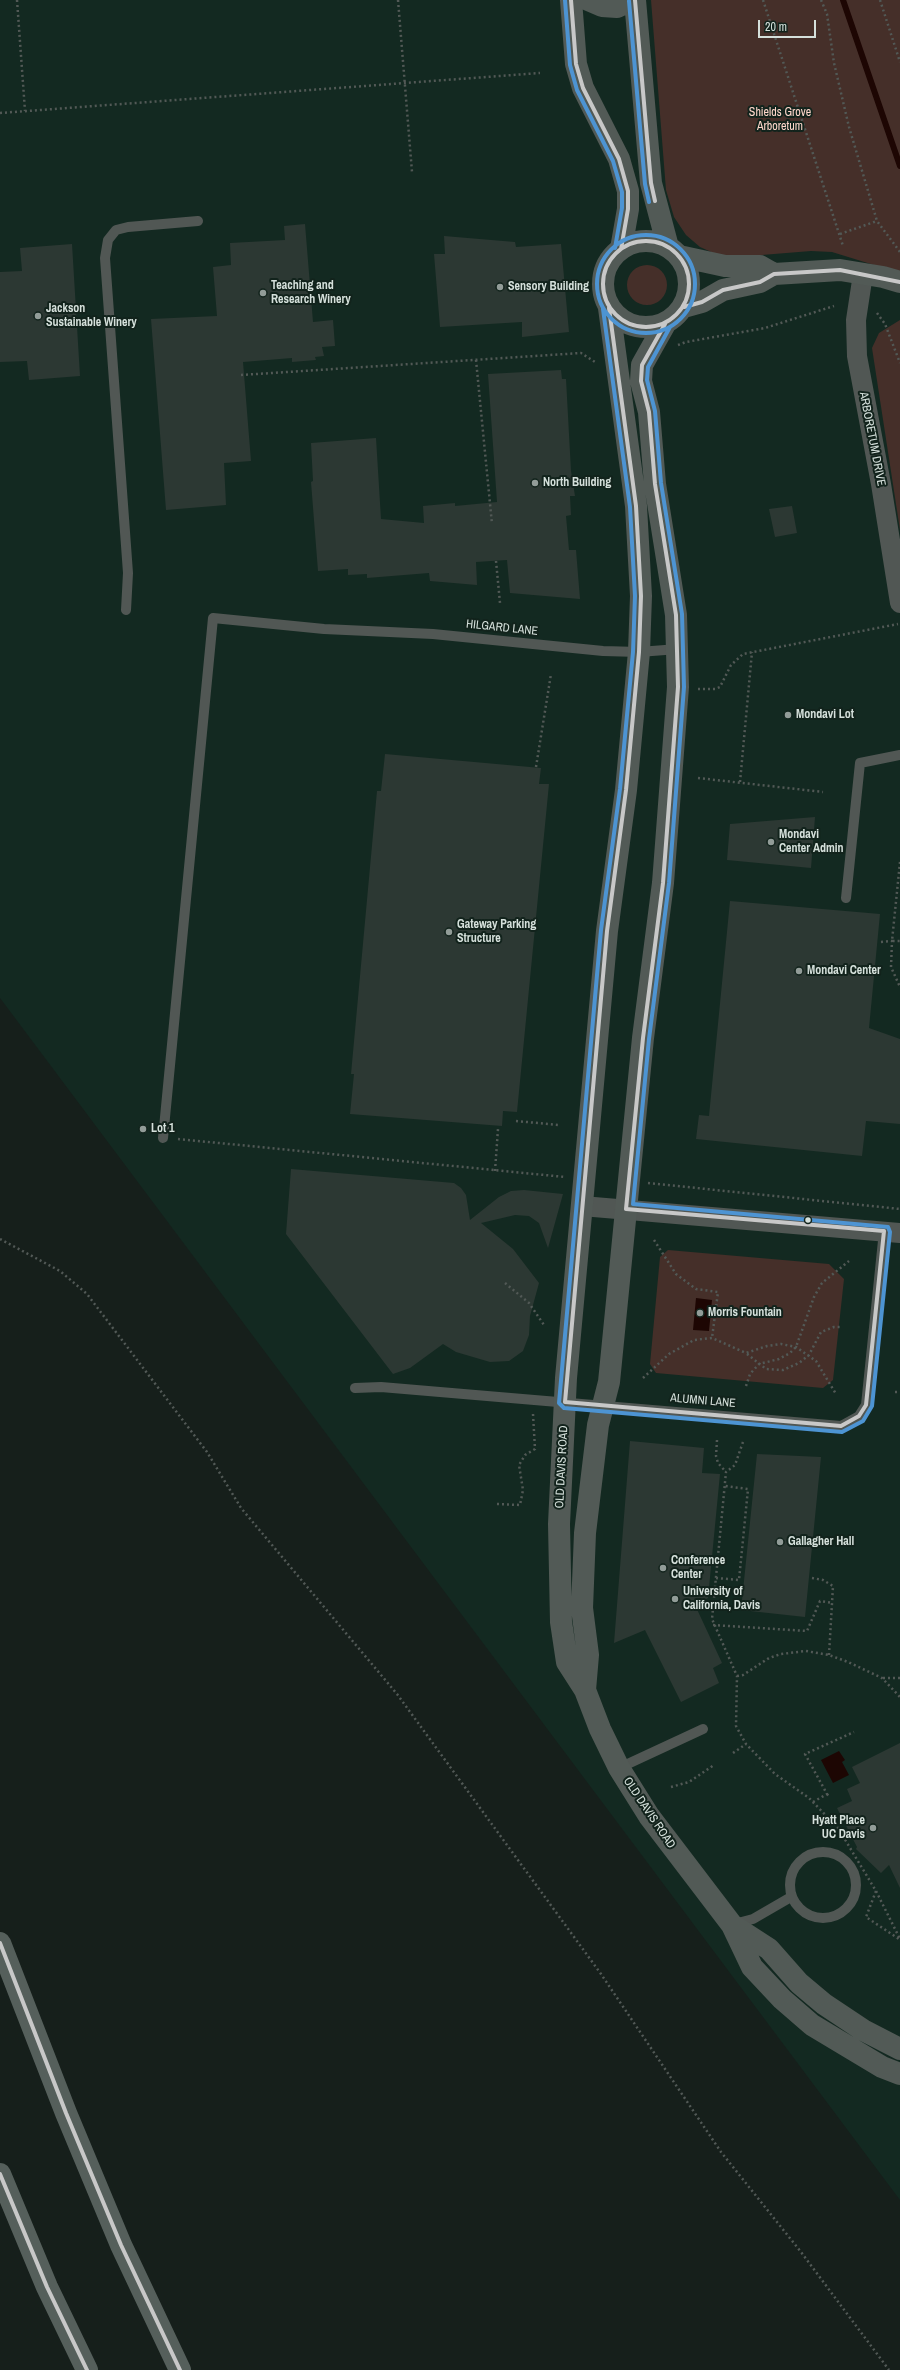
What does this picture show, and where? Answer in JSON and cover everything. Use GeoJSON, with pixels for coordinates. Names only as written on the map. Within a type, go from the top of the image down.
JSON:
{"type":"FeatureCollection","features":[{"type":"Feature","properties":{"kind":"highway"},"geometry":{"type":"LineString","coordinates":[[0,1943],[66,2113],[121,2245],[180,2370]]}},
{"type":"Feature","properties":{"kind":"highway"},"geometry":{"type":"LineString","coordinates":[[0,2174],[47,2287],[87,2370]]}},
{"type":"Feature","properties":{"kind":"street"},"geometry":{"type":"LineString","coordinates":[[571,0],[576,64],[583,88],[619,159],[628,191],[628,209],[621,249]]}},
{"type":"Feature","properties":{"kind":"street"},"geometry":{"type":"LineString","coordinates":[[573,30],[585,15],[588,0],[602,6],[617,7],[632,0]]}},
{"type":"Feature","properties":{"kind":"street"},"geometry":{"type":"LineString","coordinates":[[635,0],[651,183],[674,252],[687,268],[690,281],[689,294],[684,307],[675,317],[664,324],[652,328],[640,328],[628,324],[618,318],[609,308],[604,296],[602,282],[605,270],[611,258],[621,249],[632,243],[644,241],[657,242],[674,252],[725,266],[760,266],[774,274]]}},
{"type":"Feature","properties":{"kind":"street"},"geometry":{"type":"LineString","coordinates":[[684,307],[702,302],[723,290],[760,282],[774,274],[840,270],[895,281]]}},
{"type":"Feature","properties":{"kind":"street","name":"ARBORETUM DRIVE"},"geometry":{"type":"LineString","coordinates":[[863,274],[856,320],[857,356],[881,484],[900,604]]}},
{"type":"Feature","properties":{"kind":"street","name":"OLD DAVIS ROAD"},"geometry":{"type":"LineString","coordinates":[[609,308],[636,506],[641,596],[639,652],[626,790],[607,931],[565,1402],[559,1524],[561,1622],[568,1662],[585,1690],[600,1729],[619,1768],[649,1816],[732,1925],[752,1967],[782,1999],[817,2028],[882,2067],[900,2074]]}},
{"type":"Feature","properties":{"kind":"street","name":"OLD DAVIS ROAD"},"geometry":{"type":"LineString","coordinates":[[585,1690],[588,1655],[582,1608],[585,1533],[598,1425],[609,1382],[643,1038],[663,883],[678,687],[676,616],[655,484],[652,432],[641,381],[642,365],[664,324]]}},
{"type":"Feature","properties":{"kind":"street"},"geometry":{"type":"LineString","coordinates":[[582,1206],[892,1232]]}},
{"type":"Feature","properties":{"kind":"street","name":"OLD DAVIS ROAD"},"geometry":{"type":"LineString","coordinates":[[732,1925],[769,1950],[799,1983],[824,2004],[863,2030],[900,2049]]}},
{"type":"Feature","properties":{"kind":"lane"},"geometry":{"type":"LineString","coordinates":[[126,610],[128,573],[105,258],[108,240],[116,230],[128,227],[198,222]]}},
{"type":"Feature","properties":{"kind":"lane","name":"HILGARD LANE"},"geometry":{"type":"LineString","coordinates":[[163,1138],[213,618],[324,629],[433,634],[603,651],[639,652],[678,649]]}},
{"type":"Feature","properties":{"kind":"lane"},"geometry":{"type":"LineString","coordinates":[[846,898],[860,763],[900,755]]}},
{"type":"Feature","properties":{"kind":"lane","name":"ALUMNI LANE"},"geometry":{"type":"LineString","coordinates":[[355,1388],[382,1387],[841,1426],[852,1422],[859,1416],[866,1405],[892,1232]]}},
{"type":"Feature","properties":{"kind":"lane"},"geometry":{"type":"LineString","coordinates":[[619,1768],[703,1729]]}},
{"type":"Feature","properties":{"kind":"lane"},"geometry":{"type":"LineString","coordinates":[[822,1851],[833,1853],[843,1858],[851,1866],[855,1877],[856,1888],[853,1899],[847,1908],[837,1915],[827,1918],[810,1916],[797,1907],[791,1897],[789,1889],[792,1871],[800,1861],[811,1853],[822,1851]]}},
{"type":"Feature","properties":{"kind":"lane"},"geometry":{"type":"LineString","coordinates":[[732,1925],[753,1918],[791,1897]]}},
{"type":"Feature","properties":{"kind":"path"},"geometry":{"type":"LineString","coordinates":[[17,0],[25,111]]}},
{"type":"Feature","properties":{"kind":"path"},"geometry":{"type":"LineString","coordinates":[[398,0],[412,172]]}},
{"type":"Feature","properties":{"kind":"path"},"geometry":{"type":"LineString","coordinates":[[763,0],[843,246]]}},
{"type":"Feature","properties":{"kind":"path"},"geometry":{"type":"LineString","coordinates":[[822,0],[827,14],[834,63],[849,127],[877,221],[900,252]]}},
{"type":"Feature","properties":{"kind":"path"},"geometry":{"type":"LineString","coordinates":[[880,0],[900,62]]}},
{"type":"Feature","properties":{"kind":"path"},"geometry":{"type":"LineString","coordinates":[[0,113],[540,73]]}},
{"type":"Feature","properties":{"kind":"path"},"geometry":{"type":"LineString","coordinates":[[840,234],[877,221]]}},
{"type":"Feature","properties":{"kind":"path"},"geometry":{"type":"LineString","coordinates":[[674,350],[686,342],[765,328],[834,306]]}},
{"type":"Feature","properties":{"kind":"path"},"geometry":{"type":"LineString","coordinates":[[876,311],[885,324],[900,363]]}},
{"type":"Feature","properties":{"kind":"path"},"geometry":{"type":"LineString","coordinates":[[241,375],[582,353],[600,364]]}},
{"type":"Feature","properties":{"kind":"path"},"geometry":{"type":"LineString","coordinates":[[476,360],[492,524]]}},
{"type":"Feature","properties":{"kind":"path"},"geometry":{"type":"LineString","coordinates":[[496,561],[500,603]]}},
{"type":"Feature","properties":{"kind":"path"},"geometry":{"type":"LineString","coordinates":[[697,689],[715,689],[720,687],[736,658],[752,652],[900,623]]}},
{"type":"Feature","properties":{"kind":"path"},"geometry":{"type":"LineString","coordinates":[[740,782],[752,652]]}},
{"type":"Feature","properties":{"kind":"path"},"geometry":{"type":"LineString","coordinates":[[536,768],[551,674]]}},
{"type":"Feature","properties":{"kind":"path"},"geometry":{"type":"LineString","coordinates":[[698,778],[823,792]]}},
{"type":"Feature","properties":{"kind":"path"},"geometry":{"type":"LineString","coordinates":[[900,862],[892,941],[891,967],[900,987]]}},
{"type":"Feature","properties":{"kind":"path"},"geometry":{"type":"LineString","coordinates":[[881,942],[900,941]]}},
{"type":"Feature","properties":{"kind":"path"},"geometry":{"type":"LineString","coordinates":[[516,1121],[560,1125]]}},
{"type":"Feature","properties":{"kind":"path"},"geometry":{"type":"LineString","coordinates":[[495,1171],[498,1129]]}},
{"type":"Feature","properties":{"kind":"path"},"geometry":{"type":"LineString","coordinates":[[163,1138],[568,1177]]}},
{"type":"Feature","properties":{"kind":"path"},"geometry":{"type":"LineString","coordinates":[[645,1183],[900,1209]]}},
{"type":"Feature","properties":{"kind":"path"},"geometry":{"type":"LineString","coordinates":[[0,1239],[60,1271],[87,1294],[207,1452],[241,1508],[397,1694],[601,1974],[721,2152],[801,2252],[889,2370]]}},
{"type":"Feature","properties":{"kind":"path"},"geometry":{"type":"LineString","coordinates":[[654,1240],[676,1274],[696,1289],[718,1292],[712,1338]]}},
{"type":"Feature","properties":{"kind":"path"},"geometry":{"type":"LineString","coordinates":[[746,1386],[750,1374],[759,1364],[779,1359],[790,1353],[796,1346],[805,1319],[820,1287],[831,1274],[849,1261]]}},
{"type":"Feature","properties":{"kind":"path"},"geometry":{"type":"LineString","coordinates":[[504,1283],[528,1303],[544,1325]]}},
{"type":"Feature","properties":{"kind":"path"},"geometry":{"type":"LineString","coordinates":[[643,1378],[669,1354],[694,1340],[712,1338],[746,1353],[766,1369],[783,1370],[799,1363],[809,1355],[821,1332],[834,1327],[842,1328]]}},
{"type":"Feature","properties":{"kind":"path"},"geometry":{"type":"LineString","coordinates":[[746,1353],[767,1346],[781,1344],[796,1346],[809,1355],[821,1367],[836,1394]]}},
{"type":"Feature","properties":{"kind":"path"},"geometry":{"type":"LineString","coordinates":[[895,1392],[900,1392]]}},
{"type":"Feature","properties":{"kind":"path"},"geometry":{"type":"LineString","coordinates":[[497,1504],[520,1505],[523,1490],[519,1465],[525,1455],[535,1449],[533,1412]]}},
{"type":"Feature","properties":{"kind":"path"},"geometry":{"type":"LineString","coordinates":[[717,1440],[716,1456],[718,1463],[726,1472],[712,1625],[738,1676],[736,1726],[746,1744],[775,1774],[813,1802],[838,1828],[876,1891],[900,1939]]}},
{"type":"Feature","properties":{"kind":"path"},"geometry":{"type":"LineString","coordinates":[[726,1472],[735,1465],[743,1442]]}},
{"type":"Feature","properties":{"kind":"path"},"geometry":{"type":"LineString","coordinates":[[716,1578],[739,1580],[748,1489],[725,1486]]}},
{"type":"Feature","properties":{"kind":"path"},"geometry":{"type":"LineString","coordinates":[[812,1578],[830,1583],[834,1591],[829,1655]]}},
{"type":"Feature","properties":{"kind":"path"},"geometry":{"type":"LineString","coordinates":[[712,1625],[807,1631],[820,1601],[833,1603]]}},
{"type":"Feature","properties":{"kind":"path"},"geometry":{"type":"LineString","coordinates":[[738,1676],[780,1654],[806,1651],[829,1655],[882,1678],[900,1697]]}},
{"type":"Feature","properties":{"kind":"path"},"geometry":{"type":"LineString","coordinates":[[882,1678],[900,1678]]}},
{"type":"Feature","properties":{"kind":"path"},"geometry":{"type":"LineString","coordinates":[[830,1798],[805,1754],[854,1732]]}},
{"type":"Feature","properties":{"kind":"path"},"geometry":{"type":"LineString","coordinates":[[732,1752],[746,1744]]}},
{"type":"Feature","properties":{"kind":"path"},"geometry":{"type":"LineString","coordinates":[[671,1787],[689,1782],[714,1765]]}},
{"type":"Feature","properties":{"kind":"path"},"geometry":{"type":"LineString","coordinates":[[813,1802],[827,1794]]}},
{"type":"Feature","properties":{"kind":"path"},"geometry":{"type":"LineString","coordinates":[[876,1891],[866,1917],[900,1939]]}},
{"type":"Feature","properties":{"kind":"shaded area","name":"University of California, Davis"},"geometry":{"type":"Polygon","coordinates":[[[0,0],[900,0],[900,2200],[0,998],[0,0]]]}},
{"type":"Feature","properties":{"kind":"shaded area"},"geometry":{"type":"Polygon","coordinates":[[[696,1298],[712,1300],[709,1331],[693,1330],[696,1298]]]}},
{"type":"Feature","properties":{"kind":"shaded area"},"geometry":{"type":"Polygon","coordinates":[[[839,1751],[845,1760],[842,1762],[849,1775],[833,1783],[821,1760],[839,1751]]]}},
{"type":"Feature","properties":{"kind":"green space","name":"Shields Grove Arboretum"},"geometry":{"type":"Polygon","coordinates":[[[651,0],[900,0],[900,273],[832,252],[811,251],[737,257],[718,255],[700,247],[686,235],[674,217],[666,190],[651,0]]]}},
{"type":"Feature","properties":{"kind":"green space"},"geometry":{"type":"Polygon","coordinates":[[[647,265],[655,267],[661,271],[665,277],[667,285],[665,293],[661,299],[655,303],[647,305],[639,303],[633,299],[629,293],[627,285],[629,277],[633,271],[639,267],[647,265]]]}},
{"type":"Feature","properties":{"kind":"green space"},"geometry":{"type":"Polygon","coordinates":[[[900,320],[900,530],[872,348],[879,333],[900,320]]]}},
{"type":"Feature","properties":{"kind":"green space"},"geometry":{"type":"Polygon","coordinates":[[[668,1250],[829,1264],[844,1279],[833,1380],[823,1388],[656,1373],[650,1364],[660,1257],[668,1250]]]}},
{"type":"Feature","properties":{"kind":"building"},"geometry":{"type":"Polygon","coordinates":[[[305,224],[313,322],[333,320],[335,346],[322,347],[324,356],[315,357],[316,360],[292,362],[292,358],[243,362],[251,461],[224,463],[226,505],[166,510],[151,319],[217,316],[213,267],[231,265],[230,243],[285,240],[284,226],[305,224]]]}},
{"type":"Feature","properties":{"kind":"building","name":"Sensory Building"},"geometry":{"type":"Polygon","coordinates":[[[444,236],[515,242],[516,247],[561,244],[569,332],[522,337],[522,322],[440,327],[434,254],[445,254],[444,236]]]}},
{"type":"Feature","properties":{"kind":"building","name":"Jackson Sustainable Winery"},"geometry":{"type":"Polygon","coordinates":[[[72,244],[80,376],[29,380],[27,361],[0,362],[0,272],[22,271],[20,248],[72,244]]]}},
{"type":"Feature","properties":{"kind":"building"},"geometry":{"type":"Polygon","coordinates":[[[561,370],[562,379],[566,379],[571,471],[575,496],[570,496],[571,515],[566,516],[569,550],[576,550],[580,599],[510,593],[507,560],[476,562],[477,585],[430,581],[429,573],[367,578],[367,574],[348,575],[348,569],[318,571],[311,482],[313,481],[311,443],[376,438],[381,519],[424,523],[423,506],[455,503],[455,506],[497,502],[488,374],[561,370]]]}},
{"type":"Feature","properties":{"kind":"building"},"geometry":{"type":"Polygon","coordinates":[[[792,506],[797,533],[775,537],[769,509],[792,506]]]}},
{"type":"Feature","properties":{"kind":"building","name":"Gateway Parking Structure"},"geometry":{"type":"Polygon","coordinates":[[[385,754],[541,768],[539,784],[549,784],[517,1112],[503,1111],[502,1126],[350,1114],[354,1074],[351,1074],[377,791],[381,791],[385,754]]]}},
{"type":"Feature","properties":{"kind":"building","name":"Mondavi Center Admin"},"geometry":{"type":"Polygon","coordinates":[[[815,817],[811,868],[727,860],[730,824],[815,817]]]}},
{"type":"Feature","properties":{"kind":"building","name":"Mondavi Center"},"geometry":{"type":"Polygon","coordinates":[[[730,901],[880,914],[869,1028],[900,1039],[900,1124],[866,1121],[862,1156],[696,1139],[699,1115],[709,1116],[730,901]]]}},
{"type":"Feature","properties":{"kind":"building"},"geometry":{"type":"Polygon","coordinates":[[[291,1169],[454,1183],[461,1188],[466,1195],[470,1220],[499,1197],[511,1191],[524,1190],[563,1194],[548,1248],[539,1223],[529,1216],[515,1215],[481,1223],[513,1249],[539,1283],[530,1316],[529,1335],[523,1351],[509,1361],[490,1362],[456,1352],[443,1344],[410,1368],[393,1374],[286,1234],[291,1169]]]}},
{"type":"Feature","properties":{"kind":"building","name":"Conference Center"},"geometry":{"type":"Polygon","coordinates":[[[630,1441],[704,1448],[702,1473],[720,1474],[708,1598],[695,1605],[722,1663],[713,1668],[719,1683],[681,1702],[645,1630],[614,1643],[630,1441]]]}},
{"type":"Feature","properties":{"kind":"building","name":"Gallagher Hall"},"geometry":{"type":"Polygon","coordinates":[[[757,1454],[821,1457],[805,1617],[741,1610],[757,1454]]]}},
{"type":"Feature","properties":{"kind":"building","name":"Hyatt Place UC Davis"},"geometry":{"type":"Polygon","coordinates":[[[900,1743],[900,1888],[889,1865],[881,1873],[856,1849],[857,1847],[837,1808],[852,1801],[847,1789],[860,1783],[852,1767],[900,1743]]]}},
{"type":"Feature","properties":{"kind":"waterway"},"geometry":{"type":"LineString","coordinates":[[843,0],[900,166]]}},
{"type":"Feature","properties":{"kind":"transit line"},"geometry":{"type":"LineString","coordinates":[[565,0],[570,65],[577,90],[613,161],[622,192],[622,208],[615,248]]}},
{"type":"Feature","properties":{"kind":"transit line"},"geometry":{"type":"LineString","coordinates":[[571,0],[576,64],[583,88],[619,159],[628,191],[628,209],[621,249]]}},
{"type":"Feature","properties":{"kind":"transit line"},"geometry":{"type":"LineString","coordinates":[[635,0],[651,183],[655,201]]}},
{"type":"Feature","properties":{"kind":"transit line"},"geometry":{"type":"LineString","coordinates":[[629,1],[645,184],[649,202]]}},
{"type":"Feature","properties":{"kind":"transit line"},"geometry":{"type":"LineString","coordinates":[[646,235],[665,238],[681,249],[692,265],[695,284],[692,303],[681,319],[665,330],[646,333],[627,330],[611,319],[600,303],[597,284],[600,265],[611,249],[627,238],[646,235]]}},
{"type":"Feature","properties":{"kind":"transit line"},"geometry":{"type":"LineString","coordinates":[[646,241],[663,244],[677,253],[686,267],[689,284],[686,301],[677,315],[663,324],[646,327],[629,324],[615,315],[606,301],[603,284],[606,267],[615,253],[629,244],[646,241]]}},
{"type":"Feature","properties":{"kind":"transit line"},"geometry":{"type":"LineString","coordinates":[[684,307],[702,302],[723,290],[760,282],[774,274],[840,270],[900,282]]}},
{"type":"Feature","properties":{"kind":"transit line"},"geometry":{"type":"LineString","coordinates":[[609,308],[636,506],[641,596],[639,652],[626,790],[607,931],[565,1402],[841,1426],[859,1416],[866,1405],[884,1231],[626,1209],[643,1038],[663,883],[678,687],[676,615],[655,484],[649,412],[641,381],[642,365],[665,324]]}},
{"type":"Feature","properties":{"kind":"transit line"},"geometry":{"type":"LineString","coordinates":[[603,309],[630,507],[635,596],[633,652],[620,789],[601,930],[559,1403],[564,1408],[842,1432],[863,1421],[872,1406],[890,1232],[888,1227],[633,1204],[649,1039],[669,883],[684,687],[682,614],[661,483],[655,411],[647,380],[648,367],[670,327]]}},
{"type":"Feature","properties":{"kind":"transit line"},"geometry":{"type":"LineString","coordinates":[[0,1943],[66,2113],[121,2245],[180,2370]]}},
{"type":"Feature","properties":{"kind":"transit line"},"geometry":{"type":"LineString","coordinates":[[0,2174],[47,2287],[87,2370]]}},
{"type":"Feature","properties":{"kind":"place","name":"Sensory Building"},"geometry":{"type":"Point","coordinates":[500,287]}},
{"type":"Feature","properties":{"kind":"place","name":"Teaching and Research Winery"},"geometry":{"type":"Point","coordinates":[263,293]}},
{"type":"Feature","properties":{"kind":"place","name":"Jackson Sustainable Winery"},"geometry":{"type":"Point","coordinates":[38,316]}},
{"type":"Feature","properties":{"kind":"place","name":"North Building"},"geometry":{"type":"Point","coordinates":[535,483]}},
{"type":"Feature","properties":{"kind":"place","name":"Mondavi Lot"},"geometry":{"type":"Point","coordinates":[788,715]}},
{"type":"Feature","properties":{"kind":"place","name":"Mondavi Center Admin"},"geometry":{"type":"Point","coordinates":[771,842]}},
{"type":"Feature","properties":{"kind":"place","name":"Gateway Parking Structure"},"geometry":{"type":"Point","coordinates":[449,932]}},
{"type":"Feature","properties":{"kind":"place","name":"Mondavi Center"},"geometry":{"type":"Point","coordinates":[799,971]}},
{"type":"Feature","properties":{"kind":"place","name":"Lot 1"},"geometry":{"type":"Point","coordinates":[143,1129]}},
{"type":"Feature","properties":{"kind":"place","name":"Morris Fountain"},"geometry":{"type":"Point","coordinates":[700,1313]}},
{"type":"Feature","properties":{"kind":"place","name":"Gallagher Hall"},"geometry":{"type":"Point","coordinates":[780,1542]}},
{"type":"Feature","properties":{"kind":"place","name":"Conference Center"},"geometry":{"type":"Point","coordinates":[663,1568]}},
{"type":"Feature","properties":{"kind":"place","name":"University of California, Davis"},"geometry":{"type":"Point","coordinates":[675,1599]}},
{"type":"Feature","properties":{"kind":"place","name":"Hyatt Place UC Davis"},"geometry":{"type":"Point","coordinates":[873,1828]}}]}
